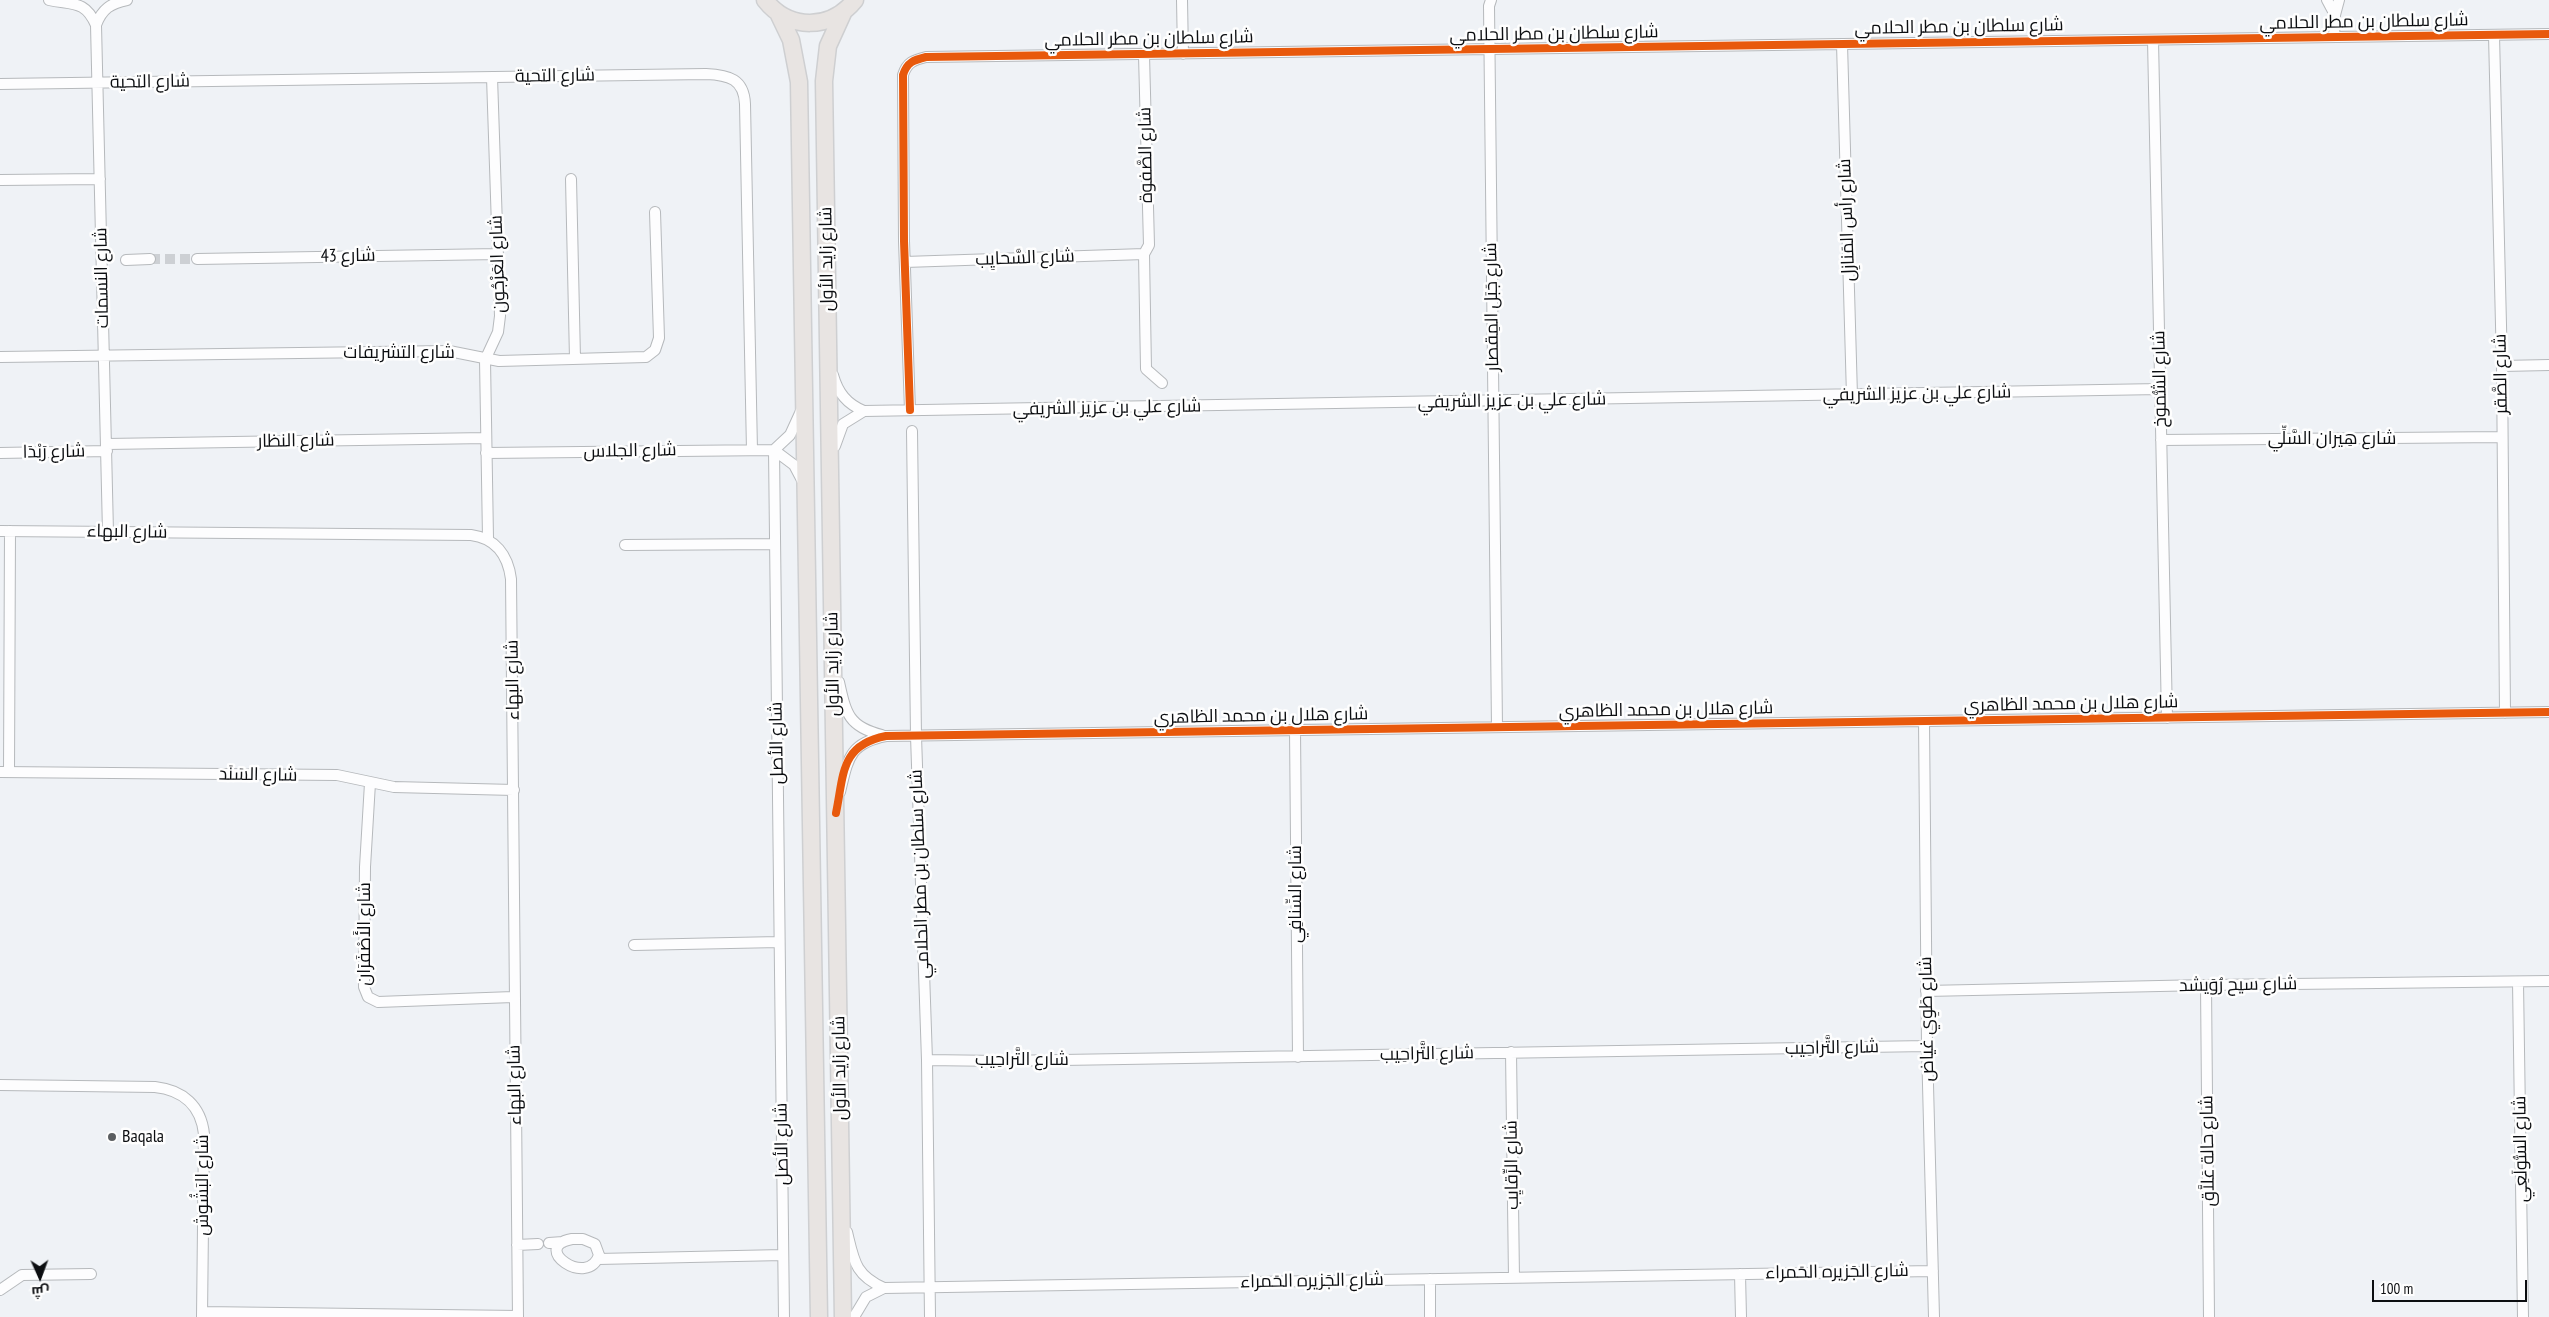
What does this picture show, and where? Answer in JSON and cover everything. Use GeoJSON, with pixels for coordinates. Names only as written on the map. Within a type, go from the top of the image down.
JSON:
{"type":"FeatureCollection","features":[{"type":"Feature","properties":{"kind":"main road"},"geometry":{"type":"LineString","coordinates":[[765,0],[780,15],[804,24],[818,24],[842,14],[855,0]]}},
{"type":"Feature","properties":{"kind":"main road","name":"شارع زايد الأول"},"geometry":{"type":"LineString","coordinates":[[842,14],[828,46],[824,81],[843,1317]]}},
{"type":"Feature","properties":{"kind":"main road","name":"شارع زايد الأول"},"geometry":{"type":"LineString","coordinates":[[780,15],[793,47],[799,82],[819,1317]]}},
{"type":"Feature","properties":{"kind":"street"},"geometry":{"type":"LineString","coordinates":[[49,0],[81,5],[89,11],[96,25]]}},
{"type":"Feature","properties":{"kind":"street"},"geometry":{"type":"LineString","coordinates":[[96,25],[100,15],[108,6],[127,0]]}},
{"type":"Feature","properties":{"kind":"street","name":"شارع سلطان بن مطر الحلامي"},"geometry":{"type":"LineString","coordinates":[[1182,0],[1183,54]]}},
{"type":"Feature","properties":{"kind":"street","name":"شارع سلطان بن مطر الحلامي"},"geometry":{"type":"LineString","coordinates":[[2327,0],[2335,15]]}},
{"type":"Feature","properties":{"kind":"street","name":"شارع سلطان بن مطر الحلامي"},"geometry":{"type":"LineString","coordinates":[[2334,37],[2335,15],[2339,0]]}},
{"type":"Feature","properties":{"kind":"street","name":"شارع جَبَل المِقصار"},"geometry":{"type":"LineString","coordinates":[[1489,2],[1497,727]]}},
{"type":"Feature","properties":{"kind":"street","name":"شارع النسمات"},"geometry":{"type":"LineString","coordinates":[[96,25],[108,532]]}},
{"type":"Feature","properties":{"kind":"street","name":"شارع سلطان بن مطر الحلامي"},"geometry":{"type":"LineString","coordinates":[[910,410],[905,262],[903,75],[905,68],[912,60],[926,57],[996,55],[1144,56],[2549,34]]}},
{"type":"Feature","properties":{"kind":"street","name":"شارع الصَّقر"},"geometry":{"type":"LineString","coordinates":[[2494,35],[2502,366],[2506,713]]}},
{"type":"Feature","properties":{"kind":"street","name":"شارع الشُّموخ"},"geometry":{"type":"LineString","coordinates":[[2153,40],[2167,718]]}},
{"type":"Feature","properties":{"kind":"street","name":"شارع رأس المَنازِل"},"geometry":{"type":"LineString","coordinates":[[1842,44],[1852,396]]}},
{"type":"Feature","properties":{"kind":"street","name":"شارع الصَّفوة"},"geometry":{"type":"LineString","coordinates":[[1144,56],[1148,245],[1144,254],[1146,369],[1162,383]]}},
{"type":"Feature","properties":{"kind":"street","name":"شارع التحية"},"geometry":{"type":"LineString","coordinates":[[0,84],[714,74],[732,78],[742,86],[745,104],[752,450]]}},
{"type":"Feature","properties":{"kind":"street","name":"شارع العَرْجُون"},"geometry":{"type":"LineString","coordinates":[[488,538],[485,360],[500,323],[492,77]]}},
{"type":"Feature","properties":{"kind":"street"},"geometry":{"type":"LineString","coordinates":[[0,180],[100,179]]}},
{"type":"Feature","properties":{"kind":"street"},"geometry":{"type":"LineString","coordinates":[[571,179],[575,359]]}},
{"type":"Feature","properties":{"kind":"street","name":"شارع التشريفات"},"geometry":{"type":"LineString","coordinates":[[0,357],[449,351],[460,352],[485,360],[640,358],[650,356],[657,347],[659,338],[654,212]]}},
{"type":"Feature","properties":{"kind":"street","name":"شارع 43"},"geometry":{"type":"LineString","coordinates":[[197,259],[498,254]]}},
{"type":"Feature","properties":{"kind":"street","name":"شارع السَّحايِب"},"geometry":{"type":"LineString","coordinates":[[905,262],[1144,254]]}},
{"type":"Feature","properties":{"kind":"street"},"geometry":{"type":"LineString","coordinates":[[126,260],[150,259]]}},
{"type":"Feature","properties":{"kind":"street"},"geometry":{"type":"LineString","coordinates":[[828,355],[835,382],[842,395],[854,406],[864,411]]}},
{"type":"Feature","properties":{"kind":"street"},"geometry":{"type":"LineString","coordinates":[[2502,366],[2549,365]]}},
{"type":"Feature","properties":{"kind":"street","name":"شارع علي بن عزيز الشريفي"},"geometry":{"type":"LineString","coordinates":[[864,411],[1852,396],[2160,389]]}},
{"type":"Feature","properties":{"kind":"street"},"geometry":{"type":"LineString","coordinates":[[804,398],[796,425],[774,450],[794,465],[806,488]]}},
{"type":"Feature","properties":{"kind":"street"},"geometry":{"type":"LineString","coordinates":[[829,472],[840,429],[848,419],[864,411]]}},
{"type":"Feature","properties":{"kind":"street","name":"شارع سلطان بن مطر الحلامي"},"geometry":{"type":"LineString","coordinates":[[912,431],[916,736],[927,1060],[930,1317]]}},
{"type":"Feature","properties":{"kind":"street","name":"شارع هِيران السَّلِّي"},"geometry":{"type":"LineString","coordinates":[[2161,440],[2502,437]]}},
{"type":"Feature","properties":{"kind":"street","name":"شارع النظار"},"geometry":{"type":"LineString","coordinates":[[107,448],[486,438]]}},
{"type":"Feature","properties":{"kind":"street","name":"شارع رَبْدَا"},"geometry":{"type":"LineString","coordinates":[[0,453],[107,448]]}},
{"type":"Feature","properties":{"kind":"street","name":"شارع الجلاس"},"geometry":{"type":"LineString","coordinates":[[486,453],[774,450]]}},
{"type":"Feature","properties":{"kind":"street","name":"شارع الأصل"},"geometry":{"type":"LineString","coordinates":[[774,450],[784,1317]]}},
{"type":"Feature","properties":{"kind":"street"},"geometry":{"type":"LineString","coordinates":[[4,772],[5,530]]}},
{"type":"Feature","properties":{"kind":"street","name":"شارع البهاء"},"geometry":{"type":"LineString","coordinates":[[5,530],[471,535],[488,538],[506,559],[511,579],[514,790],[513,997],[518,1316]]}},
{"type":"Feature","properties":{"kind":"street"},"geometry":{"type":"LineString","coordinates":[[624,545],[775,544]]}},
{"type":"Feature","properties":{"kind":"street","name":"شارع هلال بن محمد الظاهري"},"geometry":{"type":"LineString","coordinates":[[833,657],[843,703],[851,720],[864,730],[886,736]]}},
{"type":"Feature","properties":{"kind":"street","name":"شارع هلال بن محمد الظاهري"},"geometry":{"type":"LineString","coordinates":[[836,813],[849,757],[865,741],[886,736],[2549,712]]}},
{"type":"Feature","properties":{"kind":"street","name":"شارع طَوِي غياض"},"geometry":{"type":"LineString","coordinates":[[1924,721],[1926,991],[1934,1317]]}},
{"type":"Feature","properties":{"kind":"street","name":"شارع السِّنافِي"},"geometry":{"type":"LineString","coordinates":[[1295,730],[1298,1057]]}},
{"type":"Feature","properties":{"kind":"street","name":"شارع السَنَد"},"geometry":{"type":"LineString","coordinates":[[4,772],[336,776],[355,777],[370,783],[394,787],[514,790]]}},
{"type":"Feature","properties":{"kind":"street","name":"شارع الأَصْفَرَان"},"geometry":{"type":"LineString","coordinates":[[370,783],[365,867],[364,987],[368,998],[378,1002],[513,997]]}},
{"type":"Feature","properties":{"kind":"street"},"geometry":{"type":"LineString","coordinates":[[634,946],[779,942]]}},
{"type":"Feature","properties":{"kind":"street","name":"شارع سيح رُوَيشد"},"geometry":{"type":"LineString","coordinates":[[1926,991],[2206,985],[2549,981]]}},
{"type":"Feature","properties":{"kind":"street","name":"شارع السُّولَعِي"},"geometry":{"type":"LineString","coordinates":[[2518,982],[2523,1317]]}},
{"type":"Feature","properties":{"kind":"street","name":"شارع حالة عَلاَّق"},"geometry":{"type":"LineString","coordinates":[[2206,985],[2209,1317]]}},
{"type":"Feature","properties":{"kind":"street","name":"شارع التَّراحِيب"},"geometry":{"type":"LineString","coordinates":[[927,1060],[1000,1061],[1298,1057],[1927,1046]]}},
{"type":"Feature","properties":{"kind":"street","name":"شارع الرِّقايِب"},"geometry":{"type":"LineString","coordinates":[[1511,1052],[1514,1278]]}},
{"type":"Feature","properties":{"kind":"street","name":"شارع البَشُوش"},"geometry":{"type":"LineString","coordinates":[[0,1086],[164,1088],[178,1093],[194,1105],[201,1119],[204,1134],[202,1315]]}},
{"type":"Feature","properties":{"kind":"street"},"geometry":{"type":"LineString","coordinates":[[842,1216],[857,1267],[868,1280],[884,1288]]}},
{"type":"Feature","properties":{"kind":"street"},"geometry":{"type":"LineString","coordinates":[[549,1243],[572,1239],[592,1242],[598,1248],[598,1259]]}},
{"type":"Feature","properties":{"kind":"street"},"geometry":{"type":"LineString","coordinates":[[563,1242],[558,1253],[560,1260],[565,1265],[588,1266],[598,1259],[784,1255]]}},
{"type":"Feature","properties":{"kind":"street"},"geometry":{"type":"LineString","coordinates":[[517,1245],[538,1244]]}},
{"type":"Feature","properties":{"kind":"street","name":"شارع الجَزيره الحَمراء"},"geometry":{"type":"LineString","coordinates":[[884,1288],[1933,1270]]}},
{"type":"Feature","properties":{"kind":"street"},"geometry":{"type":"LineString","coordinates":[[0,1290],[22,1275],[91,1274]]}},
{"type":"Feature","properties":{"kind":"street","name":"شارع الجَزيره الحَمراء"},"geometry":{"type":"LineString","coordinates":[[1740,1274],[1741,1317]]}},
{"type":"Feature","properties":{"kind":"street"},"geometry":{"type":"LineString","coordinates":[[1430,1279],[1430,1317]]}},
{"type":"Feature","properties":{"kind":"street"},"geometry":{"type":"LineString","coordinates":[[854,1317],[866,1297],[884,1288]]}},
{"type":"Feature","properties":{"kind":"street"},"geometry":{"type":"LineString","coordinates":[[202,1315],[518,1316]]}},
{"type":"Feature","properties":{"kind":"tunnel"},"geometry":{"type":"LineString","coordinates":[[150,259],[197,259]]}},
{"type":"Feature","properties":{"kind":"cycle path"},"geometry":{"type":"LineString","coordinates":[[910,410],[904,241],[903,75],[912,62],[926,57],[2549,34]]}},
{"type":"Feature","properties":{"kind":"cycle path"},"geometry":{"type":"LineString","coordinates":[[836,813],[843,774],[852,754],[860,746],[871,740],[886,736],[2549,712]]}},
{"type":"Feature","properties":{"kind":"place","name":"Baqala"},"geometry":{"type":"Point","coordinates":[112,1137]}}]}
